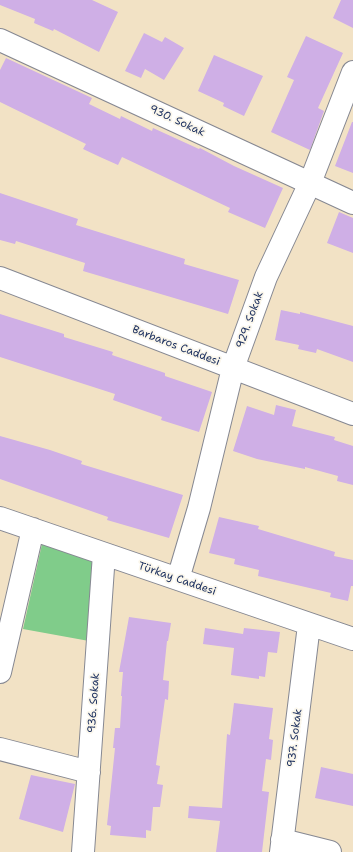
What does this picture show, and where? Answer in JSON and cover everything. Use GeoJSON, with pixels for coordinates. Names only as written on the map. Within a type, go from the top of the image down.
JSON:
{"type":"FeatureCollection","features":[{"type":"Feature","properties":{"kind":"street","name":"930. Sokak"},"geometry":{"type":"LineString","coordinates":[[0,40],[353,203]]}},
{"type":"Feature","properties":{"kind":"street","name":"929. Sokak"},"geometry":{"type":"LineString","coordinates":[[178,579],[199,508],[232,368],[266,277],[310,183],[353,72]]}},
{"type":"Feature","properties":{"kind":"street","name":"Barbaros Caddesi"},"geometry":{"type":"LineString","coordinates":[[0,278],[353,414]]}},
{"type":"Feature","properties":{"kind":"street","name":"Türkay Caddesi"},"geometry":{"type":"LineString","coordinates":[[0,518],[353,640]]}},
{"type":"Feature","properties":{"kind":"street"},"geometry":{"type":"LineString","coordinates":[[0,672],[33,530]]}},
{"type":"Feature","properties":{"kind":"street","name":"936. Sokak"},"geometry":{"type":"LineString","coordinates":[[83,852],[104,554]]}},
{"type":"Feature","properties":{"kind":"street","name":"937. Sokak"},"geometry":{"type":"LineString","coordinates":[[282,846],[309,625]]}},
{"type":"Feature","properties":{"kind":"street"},"geometry":{"type":"LineString","coordinates":[[0,749],[88,772]]}},
{"type":"Feature","properties":{"kind":"street"},"geometry":{"type":"LineString","coordinates":[[282,846],[330,852]]}},
{"type":"Feature","properties":{"kind":"green space"},"geometry":{"type":"Polygon","coordinates":[[[42,544],[95,559],[89,641],[23,629],[42,544]]]}},
{"type":"Feature","properties":{"kind":"building"},"geometry":{"type":"Polygon","coordinates":[[[0,0],[92,0],[118,12],[99,52],[54,29],[53,31],[34,23],[35,19],[0,5],[0,0]]]}},
{"type":"Feature","properties":{"kind":"building"},"geometry":{"type":"Polygon","coordinates":[[[341,0],[353,0],[353,28],[333,18],[341,0]]]}},
{"type":"Feature","properties":{"kind":"building"},"geometry":{"type":"Polygon","coordinates":[[[144,33],[162,42],[165,37],[184,48],[164,80],[145,69],[141,78],[125,71],[144,33]]]}},
{"type":"Feature","properties":{"kind":"building"},"geometry":{"type":"Polygon","coordinates":[[[306,36],[343,53],[318,108],[324,111],[310,150],[271,132],[294,80],[287,77],[306,36]]]}},
{"type":"Feature","properties":{"kind":"building"},"geometry":{"type":"Polygon","coordinates":[[[214,55],[263,76],[244,116],[223,106],[224,103],[198,91],[214,55]]]}},
{"type":"Feature","properties":{"kind":"building"},"geometry":{"type":"Polygon","coordinates":[[[6,58],[92,98],[89,104],[120,119],[121,116],[152,131],[153,128],[199,149],[200,148],[234,166],[283,188],[265,228],[228,212],[230,208],[122,157],[118,165],[83,149],[86,144],[0,102],[0,70],[6,58]]]}},
{"type":"Feature","properties":{"kind":"building"},"geometry":{"type":"Polygon","coordinates":[[[353,122],[353,173],[335,166],[353,122]]]}},
{"type":"Feature","properties":{"kind":"building"},"geometry":{"type":"Polygon","coordinates":[[[0,193],[78,219],[76,225],[185,259],[184,264],[239,280],[228,314],[83,271],[85,263],[16,241],[15,244],[0,240],[0,193]]]}},
{"type":"Feature","properties":{"kind":"building"},"geometry":{"type":"Polygon","coordinates":[[[339,212],[353,218],[353,253],[327,243],[339,212]]]}},
{"type":"Feature","properties":{"kind":"building"},"geometry":{"type":"Polygon","coordinates":[[[281,310],[300,314],[300,312],[353,326],[353,362],[317,349],[316,353],[298,349],[299,345],[275,340],[281,310]]]}},
{"type":"Feature","properties":{"kind":"building"},"geometry":{"type":"Polygon","coordinates":[[[0,314],[64,334],[64,337],[113,352],[112,355],[165,373],[165,376],[212,392],[199,432],[161,420],[162,417],[113,400],[115,394],[0,357],[0,314]]]}},
{"type":"Feature","properties":{"kind":"building"},"geometry":{"type":"Polygon","coordinates":[[[276,405],[296,410],[292,426],[335,437],[334,440],[353,446],[353,485],[337,481],[338,476],[305,467],[305,469],[257,459],[233,451],[247,406],[274,415],[276,405]]]}},
{"type":"Feature","properties":{"kind":"building"},"geometry":{"type":"Polygon","coordinates":[[[0,436],[50,450],[82,461],[81,464],[183,495],[169,538],[107,520],[108,517],[0,479],[0,436]]]}},
{"type":"Feature","properties":{"kind":"building"},"geometry":{"type":"Polygon","coordinates":[[[219,517],[259,526],[258,529],[335,552],[334,556],[353,560],[353,586],[351,586],[348,601],[330,597],[331,593],[258,576],[259,570],[234,564],[235,559],[209,553],[219,517]]]}},
{"type":"Feature","properties":{"kind":"building"},"geometry":{"type":"Polygon","coordinates":[[[129,617],[171,623],[167,641],[163,680],[169,681],[168,700],[165,699],[156,765],[160,766],[157,784],[163,785],[160,807],[153,807],[151,831],[146,830],[146,838],[110,835],[111,826],[107,825],[115,748],[113,748],[115,728],[120,728],[123,672],[119,672],[129,617]]]}},
{"type":"Feature","properties":{"kind":"building"},"geometry":{"type":"Polygon","coordinates":[[[205,628],[243,634],[244,628],[280,632],[277,653],[268,652],[265,677],[259,676],[259,679],[231,675],[234,648],[203,644],[205,628]]]}},
{"type":"Feature","properties":{"kind":"building"},"geometry":{"type":"Polygon","coordinates":[[[234,703],[273,708],[269,739],[273,740],[271,760],[266,759],[262,791],[269,792],[262,852],[216,852],[220,821],[188,818],[189,806],[222,808],[227,734],[230,735],[234,703]]]}},
{"type":"Feature","properties":{"kind":"building"},"geometry":{"type":"Polygon","coordinates":[[[321,767],[353,774],[353,806],[315,798],[321,767]]]}},
{"type":"Feature","properties":{"kind":"building"},"geometry":{"type":"Polygon","coordinates":[[[31,775],[75,784],[63,832],[19,819],[31,775]]]}}]}
